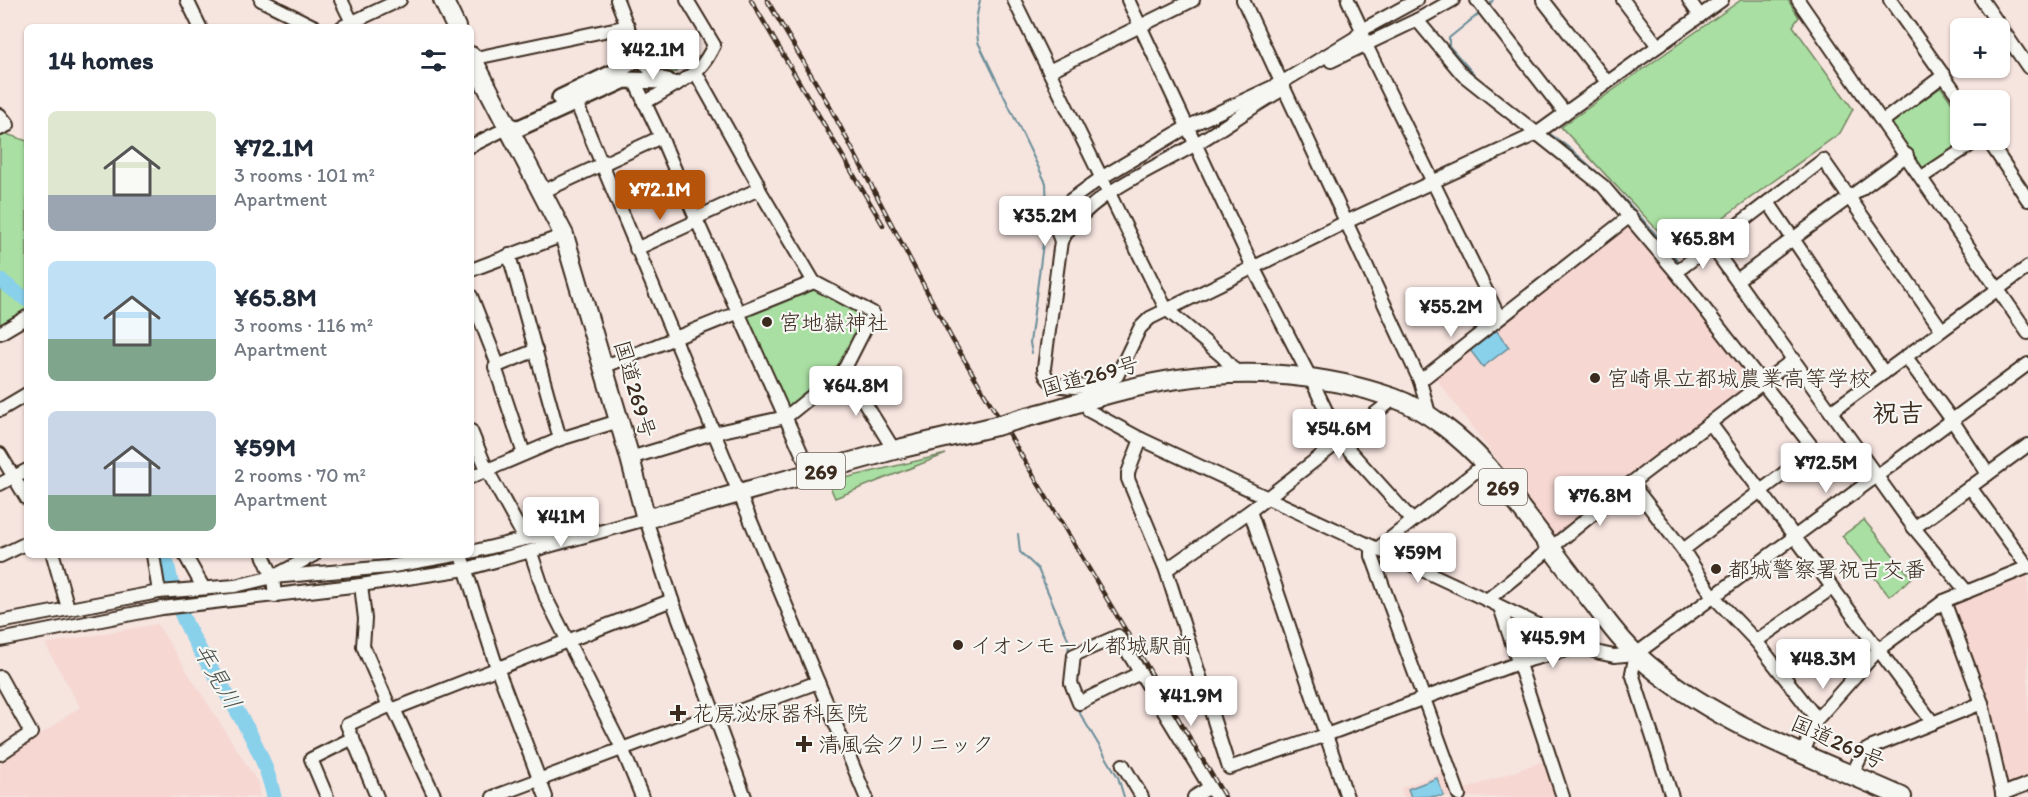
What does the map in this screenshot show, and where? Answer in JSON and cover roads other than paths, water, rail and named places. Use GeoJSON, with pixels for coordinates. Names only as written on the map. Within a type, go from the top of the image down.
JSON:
{"type":"FeatureCollection","features":[{"type":"Feature","properties":{"kind":"highway"},"geometry":{"type":"LineString","coordinates":[[443,0],[455,24]]}},
{"type":"Feature","properties":{"kind":"highway","name":"国道269号"},"geometry":{"type":"LineString","coordinates":[[474,63],[564,235],[646,519],[894,450],[996,426],[1133,388],[1178,379],[1237,373],[1264,373],[1345,385],[1395,398],[1430,417],[1455,435],[1485,464],[1612,628],[1636,654],[1675,687],[1710,709],[1902,797]]}},
{"type":"Feature","properties":{"kind":"main road"},"geometry":{"type":"LineString","coordinates":[[509,127],[515,120],[621,69],[639,57]]}},
{"type":"Feature","properties":{"kind":"main road"},"geometry":{"type":"LineString","coordinates":[[509,127],[519,128],[625,80],[672,83]]}},
{"type":"Feature","properties":{"kind":"street"},"geometry":{"type":"LineString","coordinates":[[187,0],[199,24]]}},
{"type":"Feature","properties":{"kind":"street"},"geometry":{"type":"LineString","coordinates":[[261,0],[305,24]]}},
{"type":"Feature","properties":{"kind":"street"},"geometry":{"type":"LineString","coordinates":[[341,0],[347,24]]}},
{"type":"Feature","properties":{"kind":"street"},"geometry":{"type":"LineString","coordinates":[[349,24],[400,0]]}},
{"type":"Feature","properties":{"kind":"street"},"geometry":{"type":"LineString","coordinates":[[617,0],[639,57],[655,76],[672,83]]}},
{"type":"Feature","properties":{"kind":"street"},"geometry":{"type":"LineString","coordinates":[[644,103],[672,83],[696,73],[706,62],[714,45],[687,0]]}},
{"type":"Feature","properties":{"kind":"street"},"geometry":{"type":"LineString","coordinates":[[1014,0],[1166,309],[1223,357],[1237,373]]}},
{"type":"Feature","properties":{"kind":"street"},"geometry":{"type":"LineString","coordinates":[[1128,0],[1253,267],[1340,440],[1412,520]]}},
{"type":"Feature","properties":{"kind":"street"},"geometry":{"type":"LineString","coordinates":[[1049,71],[1193,0]]}},
{"type":"Feature","properties":{"kind":"street"},"geometry":{"type":"LineString","coordinates":[[1243,0],[1420,381],[1430,417]]}},
{"type":"Feature","properties":{"kind":"street"},"geometry":{"type":"LineString","coordinates":[[1348,0],[1362,30],[1366,45],[1499,317]]}},
{"type":"Feature","properties":{"kind":"street"},"geometry":{"type":"LineString","coordinates":[[1417,0],[1362,30],[1356,38],[1196,144],[1109,193],[1084,211],[1061,241],[1045,373],[1050,382],[1062,387],[1082,388],[1111,381],[1118,376],[1140,328],[1150,318],[1433,180],[1536,134],[1722,0]]}},
{"type":"Feature","properties":{"kind":"street"},"geometry":{"type":"LineString","coordinates":[[1061,241],[1054,223],[1058,216],[1076,195],[1101,178],[1188,127],[1282,86],[1418,20],[1453,0]]}},
{"type":"Feature","properties":{"kind":"street"},"geometry":{"type":"LineString","coordinates":[[1543,0],[1607,82]]}},
{"type":"Feature","properties":{"kind":"street"},"geometry":{"type":"LineString","coordinates":[[1623,0],[1658,46]]}},
{"type":"Feature","properties":{"kind":"street"},"geometry":{"type":"LineString","coordinates":[[1689,0],[1700,16]]}},
{"type":"Feature","properties":{"kind":"street"},"geometry":{"type":"LineString","coordinates":[[1798,0],[2028,333]]}},
{"type":"Feature","properties":{"kind":"street"},"geometry":{"type":"LineString","coordinates":[[1890,0],[1954,90]]}},
{"type":"Feature","properties":{"kind":"street"},"geometry":{"type":"LineString","coordinates":[[1982,0],[2028,67]]}},
{"type":"Feature","properties":{"kind":"street"},"geometry":{"type":"LineString","coordinates":[[1481,6],[1565,112]]}},
{"type":"Feature","properties":{"kind":"street"},"geometry":{"type":"LineString","coordinates":[[1418,20],[1462,74],[1603,186],[1676,272],[1764,382],[1810,444],[1808,455],[1683,550]]}},
{"type":"Feature","properties":{"kind":"street"},"geometry":{"type":"LineString","coordinates":[[474,57],[628,26]]}},
{"type":"Feature","properties":{"kind":"street"},"geometry":{"type":"LineString","coordinates":[[630,458],[713,433],[786,417],[844,369],[873,313],[814,282],[759,189],[758,182],[696,73]]}},
{"type":"Feature","properties":{"kind":"street"},"geometry":{"type":"LineString","coordinates":[[1883,121],[1944,75]]}},
{"type":"Feature","properties":{"kind":"street"},"geometry":{"type":"LineString","coordinates":[[634,80],[811,474]]}},
{"type":"Feature","properties":{"kind":"street"},"geometry":{"type":"LineString","coordinates":[[576,102],[866,797]]}},
{"type":"Feature","properties":{"kind":"street"},"geometry":{"type":"LineString","coordinates":[[0,115],[8,125],[0,129]]}},
{"type":"Feature","properties":{"kind":"street"},"geometry":{"type":"LineString","coordinates":[[474,144],[509,127]]}},
{"type":"Feature","properties":{"kind":"street"},"geometry":{"type":"LineString","coordinates":[[542,192],[661,137]]}},
{"type":"Feature","properties":{"kind":"street"},"geometry":{"type":"LineString","coordinates":[[1922,177],[1963,150]]}},
{"type":"Feature","properties":{"kind":"street"},"geometry":{"type":"LineString","coordinates":[[1995,150],[2028,200]]}},
{"type":"Feature","properties":{"kind":"street"},"geometry":{"type":"LineString","coordinates":[[1737,280],[1907,155]]}},
{"type":"Feature","properties":{"kind":"street"},"geometry":{"type":"LineString","coordinates":[[1676,272],[1823,160],[1942,330]]}},
{"type":"Feature","properties":{"kind":"street"},"geometry":{"type":"LineString","coordinates":[[2017,184],[2028,176]]}},
{"type":"Feature","properties":{"kind":"street"},"geometry":{"type":"LineString","coordinates":[[636,249],[759,189]]}},
{"type":"Feature","properties":{"kind":"street"},"geometry":{"type":"LineString","coordinates":[[1768,202],[1884,373]]}},
{"type":"Feature","properties":{"kind":"street"},"geometry":{"type":"LineString","coordinates":[[1420,381],[1630,216]]}},
{"type":"Feature","properties":{"kind":"street"},"geometry":{"type":"LineString","coordinates":[[474,269],[564,235]]}},
{"type":"Feature","properties":{"kind":"street"},"geometry":{"type":"LineString","coordinates":[[1711,245],[1914,528],[1967,592]]}},
{"type":"Feature","properties":{"kind":"street"},"geometry":{"type":"LineString","coordinates":[[509,255],[560,439]]}},
{"type":"Feature","properties":{"kind":"street"},"geometry":{"type":"LineString","coordinates":[[1832,411],[2028,267]]}},
{"type":"Feature","properties":{"kind":"street"},"geometry":{"type":"LineString","coordinates":[[603,367],[814,282]]}},
{"type":"Feature","properties":{"kind":"street"},"geometry":{"type":"LineString","coordinates":[[474,304],[498,365]]}},
{"type":"Feature","properties":{"kind":"street"},"geometry":{"type":"LineString","coordinates":[[0,333],[24,319]]}},
{"type":"Feature","properties":{"kind":"street"},"geometry":{"type":"LineString","coordinates":[[524,454],[495,367],[536,350]]}},
{"type":"Feature","properties":{"kind":"street"},"geometry":{"type":"LineString","coordinates":[[1906,357],[1988,474]]}},
{"type":"Feature","properties":{"kind":"street"},"geometry":{"type":"LineString","coordinates":[[1487,600],[1630,483],[1794,359]]}},
{"type":"Feature","properties":{"kind":"street"},"geometry":{"type":"LineString","coordinates":[[1089,411],[1141,439],[1581,646],[1614,656],[1636,654],[2028,364]]}},
{"type":"Feature","properties":{"kind":"street"},"geometry":{"type":"LineString","coordinates":[[844,369],[894,450]]}},
{"type":"Feature","properties":{"kind":"street"},"geometry":{"type":"LineString","coordinates":[[0,410],[24,396]]}},
{"type":"Feature","properties":{"kind":"street"},"geometry":{"type":"LineString","coordinates":[[1166,570],[1250,511],[1395,398]]}},
{"type":"Feature","properties":{"kind":"street"},"geometry":{"type":"LineString","coordinates":[[474,476],[560,439],[619,421]]}},
{"type":"Feature","properties":{"kind":"street"},"geometry":{"type":"LineString","coordinates":[[1710,423],[1933,723]]}},
{"type":"Feature","properties":{"kind":"street"},"geometry":{"type":"LineString","coordinates":[[474,438],[487,470],[525,539]]}},
{"type":"Feature","properties":{"kind":"street"},"geometry":{"type":"LineString","coordinates":[[1141,439],[1128,473],[1128,479],[1166,570],[1229,768],[1326,735],[1518,663],[1581,646]]}},
{"type":"Feature","properties":{"kind":"street"},"geometry":{"type":"LineString","coordinates":[[1914,528],[1988,474],[2027,449]]}},
{"type":"Feature","properties":{"kind":"street"},"geometry":{"type":"LineString","coordinates":[[0,454],[24,494]]}},
{"type":"Feature","properties":{"kind":"street"},"geometry":{"type":"LineString","coordinates":[[1459,795],[1372,556],[1375,548],[1485,464]]}},
{"type":"Feature","properties":{"kind":"street"},"geometry":{"type":"LineString","coordinates":[[0,484],[24,471]]}},
{"type":"Feature","properties":{"kind":"street"},"geometry":{"type":"LineString","coordinates":[[1630,483],[1683,550],[1713,596],[1756,641],[1817,719]]}},
{"type":"Feature","properties":{"kind":"street"},"geometry":{"type":"LineString","coordinates":[[1803,753],[1817,719],[1879,649],[1944,601],[2028,567],[1970,487]]}},
{"type":"Feature","properties":{"kind":"street"},"geometry":{"type":"LineString","coordinates":[[1250,511],[1347,797]]}},
{"type":"Feature","properties":{"kind":"street"},"geometry":{"type":"LineString","coordinates":[[474,551],[525,539],[646,519]]}},
{"type":"Feature","properties":{"kind":"street"},"geometry":{"type":"LineString","coordinates":[[0,640],[162,608],[361,585],[466,569],[531,553],[646,519]]}},
{"type":"Feature","properties":{"kind":"street"},"geometry":{"type":"LineString","coordinates":[[646,519],[672,600],[745,797]]}},
{"type":"Feature","properties":{"kind":"street"},"geometry":{"type":"LineString","coordinates":[[0,556],[24,544]]}},
{"type":"Feature","properties":{"kind":"street"},"geometry":{"type":"LineString","coordinates":[[531,553],[546,598],[622,748],[642,797]]}},
{"type":"Feature","properties":{"kind":"street"},"geometry":{"type":"LineString","coordinates":[[54,558],[68,608]]}},
{"type":"Feature","properties":{"kind":"street"},"geometry":{"type":"LineString","coordinates":[[153,558],[159,592]]}},
{"type":"Feature","properties":{"kind":"street"},"geometry":{"type":"LineString","coordinates":[[186,558],[201,587]]}},
{"type":"Feature","properties":{"kind":"street"},"geometry":{"type":"LineString","coordinates":[[264,558],[273,577],[275,596]]}},
{"type":"Feature","properties":{"kind":"street"},"geometry":{"type":"LineString","coordinates":[[273,577],[308,558]]}},
{"type":"Feature","properties":{"kind":"street"},"geometry":{"type":"LineString","coordinates":[[0,622],[159,592],[235,586],[273,577],[388,567],[438,558]]}},
{"type":"Feature","properties":{"kind":"street"},"geometry":{"type":"LineString","coordinates":[[462,558],[497,668],[546,797]]}},
{"type":"Feature","properties":{"kind":"street"},"geometry":{"type":"LineString","coordinates":[[361,585],[365,619],[363,646],[435,797]]}},
{"type":"Feature","properties":{"kind":"street"},"geometry":{"type":"LineString","coordinates":[[1756,641],[1832,588]]}},
{"type":"Feature","properties":{"kind":"street"},"geometry":{"type":"LineString","coordinates":[[377,797],[347,724],[567,642],[672,600]]}},
{"type":"Feature","properties":{"kind":"street"},"geometry":{"type":"LineString","coordinates":[[1944,601],[1982,703],[2003,795],[2028,784]]}},
{"type":"Feature","properties":{"kind":"street"},"geometry":{"type":"LineString","coordinates":[[1500,607],[1563,797]]}},
{"type":"Feature","properties":{"kind":"street"},"geometry":{"type":"LineString","coordinates":[[1140,673],[1079,703],[1071,683],[1074,655],[1118,636],[1213,792],[1194,797]]}},
{"type":"Feature","properties":{"kind":"street"},"geometry":{"type":"LineString","coordinates":[[1636,654],[1632,673],[1672,797]]}},
{"type":"Feature","properties":{"kind":"street"},"geometry":{"type":"LineString","coordinates":[[0,677],[31,733],[0,754]]}},
{"type":"Feature","properties":{"kind":"street"},"geometry":{"type":"LineString","coordinates":[[492,797],[622,748],[818,682]]}},
{"type":"Feature","properties":{"kind":"street"},"geometry":{"type":"LineString","coordinates":[[1852,775],[1863,753],[1870,748],[1982,703]]}},
{"type":"Feature","properties":{"kind":"street"},"geometry":{"type":"LineString","coordinates":[[327,797],[311,759],[353,738]]}},
{"type":"Feature","properties":{"kind":"street"},"geometry":{"type":"LineString","coordinates":[[1123,765],[1142,797]]}},
{"type":"Feature","properties":{"kind":"water"},"geometry":{"type":"Polygon","coordinates":[[[1496,330],[1509,347],[1483,367],[1470,350],[1496,330]]]}},
{"type":"Feature","properties":{"kind":"water"},"geometry":{"type":"Polygon","coordinates":[[[1437,778],[1444,796],[1411,797],[1408,789],[1437,778]]]}},
{"type":"Feature","properties":{"kind":"waterway"},"geometry":{"type":"LineString","coordinates":[[980,0],[976,20],[978,42],[1046,183],[1047,213],[1030,343],[1032,353]]}},
{"type":"Feature","properties":{"kind":"waterway"},"geometry":{"type":"LineString","coordinates":[[1488,7],[1493,0]]}},
{"type":"Feature","properties":{"kind":"waterway"},"geometry":{"type":"LineString","coordinates":[[1480,81],[1449,46],[1449,38],[1481,12]]}},
{"type":"Feature","properties":{"kind":"waterway"},"geometry":{"type":"LineString","coordinates":[[1546,131],[1600,175],[1633,208],[1678,261]]}},
{"type":"Feature","properties":{"kind":"waterway","name":"年見川"},"geometry":{"type":"LineString","coordinates":[[0,280],[24,298]]}},
{"type":"Feature","properties":{"kind":"waterway"},"geometry":{"type":"LineString","coordinates":[[1018,534],[1020,552],[1038,569],[1066,634],[1069,642],[1068,656]]}},
{"type":"Feature","properties":{"kind":"waterway","name":"年見川"},"geometry":{"type":"LineString","coordinates":[[166,558],[174,595],[187,625],[243,720],[266,770],[274,797]]}},
{"type":"Feature","properties":{"kind":"waterway"},"geometry":{"type":"LineString","coordinates":[[1076,707],[1118,777],[1124,797]]}},
{"type":"Feature","properties":{"kind":"railway"},"geometry":{"type":"LineString","coordinates":[[751,0],[883,225]]}},
{"type":"Feature","properties":{"kind":"railway"},"geometry":{"type":"LineString","coordinates":[[767,0],[830,107],[952,339],[1225,797]]}},
{"type":"Feature","properties":{"kind":"place","name":"宮地嶽神社"},"geometry":{"type":"Point","coordinates":[767,322]}},
{"type":"Feature","properties":{"kind":"place","name":"宮崎県立都城農業高等学校"},"geometry":{"type":"Point","coordinates":[1595,378]}},
{"type":"Feature","properties":{"kind":"place","name":"都城警察署祝吉交番"},"geometry":{"type":"Point","coordinates":[1716,569]}},
{"type":"Feature","properties":{"kind":"place","name":"イオンモール 都城駅前"},"geometry":{"type":"Point","coordinates":[958,645]}},
{"type":"Feature","properties":{"kind":"place","name":"花房泌尿器科医院"},"geometry":{"type":"Point","coordinates":[678,713]}},
{"type":"Feature","properties":{"kind":"place","name":"清風会クリニック"},"geometry":{"type":"Point","coordinates":[804,744]}},
{"type":"Feature","properties":{"kind":"district","name":"祝吉"},"geometry":{"type":"Point","coordinates":[1898,413]}}]}
